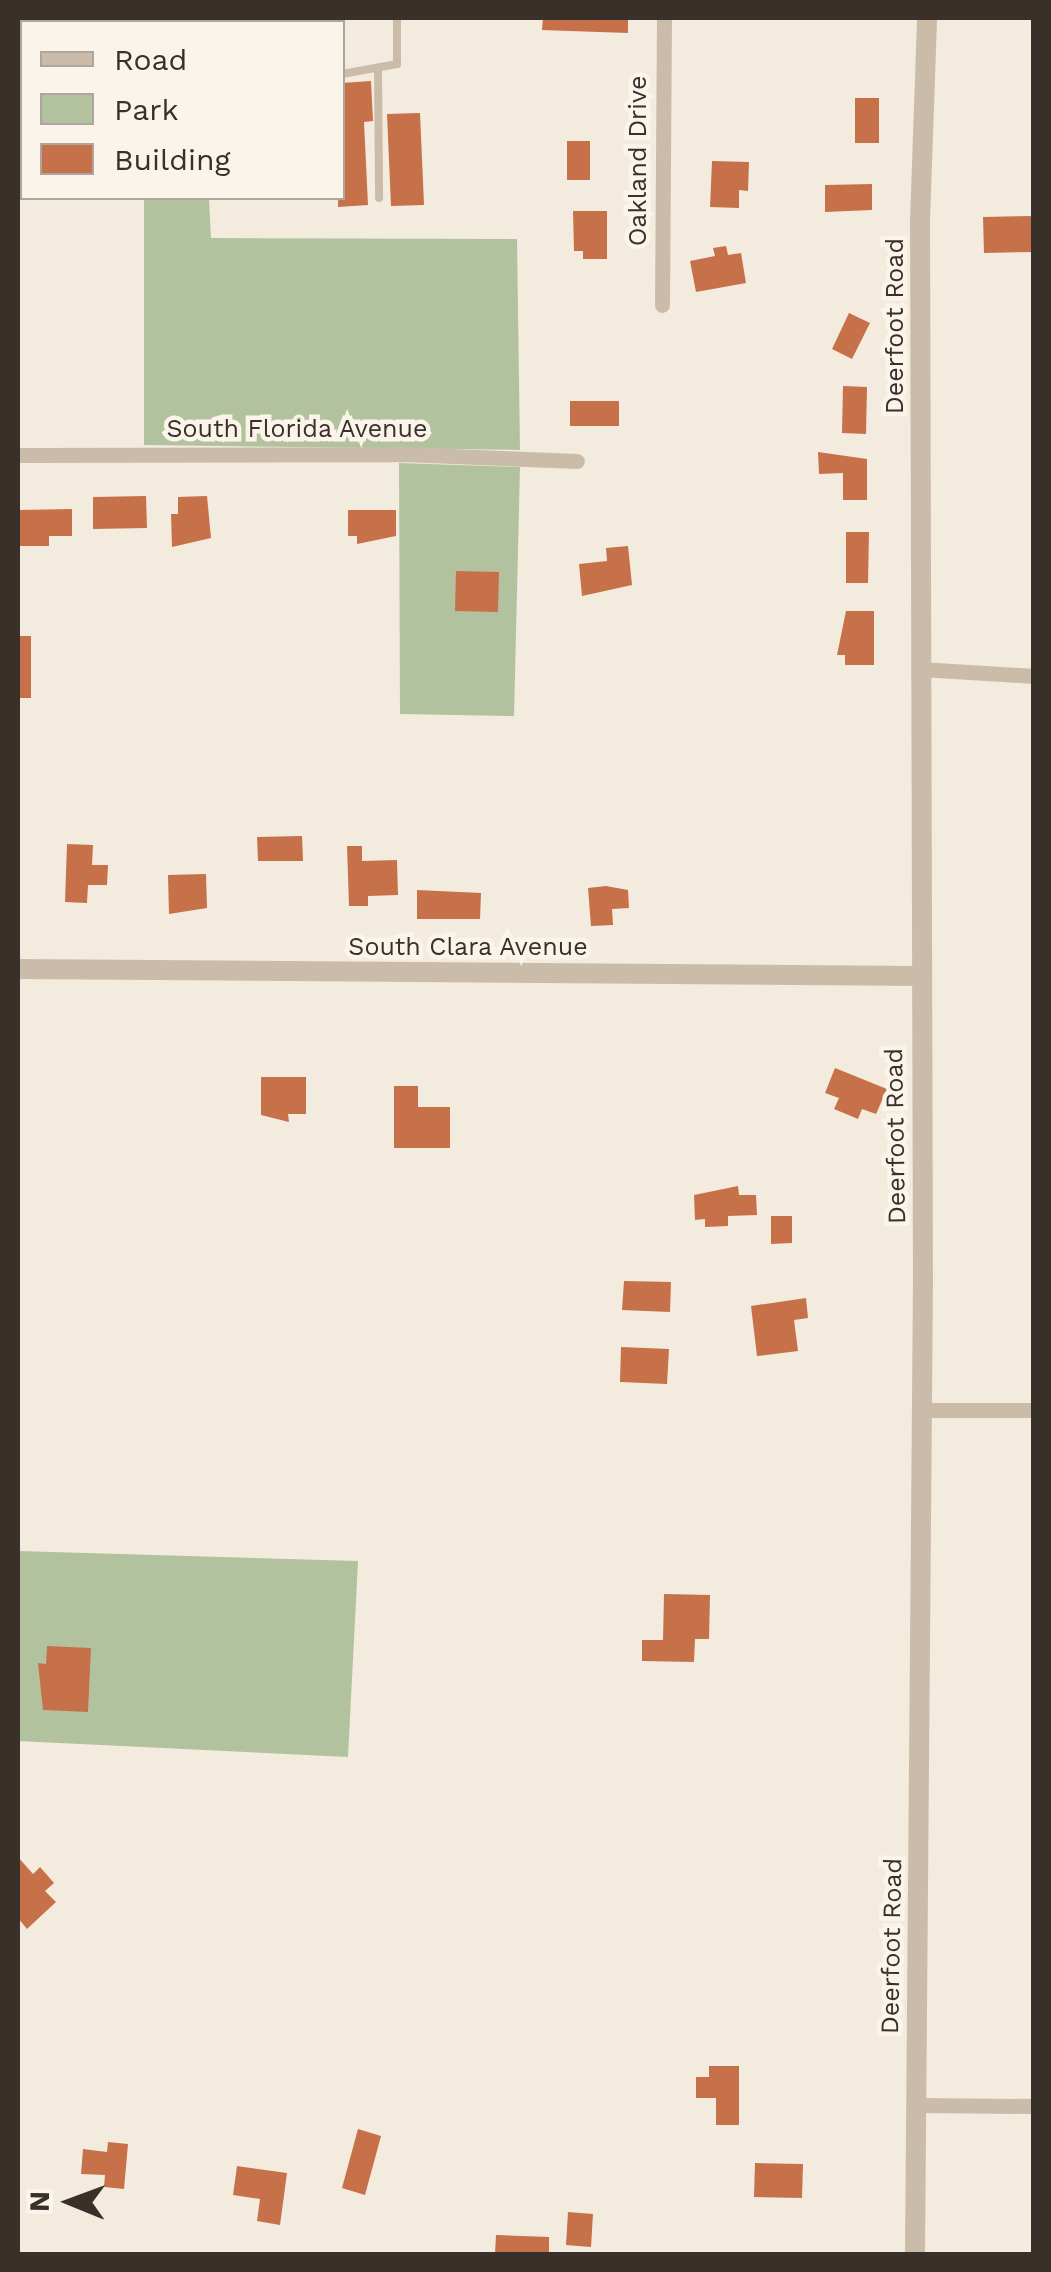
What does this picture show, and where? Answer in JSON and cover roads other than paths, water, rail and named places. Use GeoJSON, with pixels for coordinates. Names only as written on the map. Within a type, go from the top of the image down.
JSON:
{"type":"FeatureCollection","features":[{"type":"Feature","properties":{"kind":"street","name":"Oakland Drive"},"geometry":{"type":"LineString","coordinates":[[662,305],[664,18]]}},
{"type":"Feature","properties":{"kind":"street","name":"Deerfoot Road"},"geometry":{"type":"LineString","coordinates":[[914,2254],[922,1410],[918,976],[927,18]]}},
{"type":"Feature","properties":{"kind":"street","name":"South Florida Avenue"},"geometry":{"type":"LineString","coordinates":[[18,456],[381,454],[577,461]]}},
{"type":"Feature","properties":{"kind":"street"},"geometry":{"type":"LineString","coordinates":[[920,669],[1034,676]]}},
{"type":"Feature","properties":{"kind":"street","name":"South Clara Avenue"},"geometry":{"type":"LineString","coordinates":[[18,969],[918,976]]}},
{"type":"Feature","properties":{"kind":"street"},"geometry":{"type":"LineString","coordinates":[[922,1410],[1034,1410]]}},
{"type":"Feature","properties":{"kind":"street"},"geometry":{"type":"LineString","coordinates":[[916,2106],[1034,2106]]}},
{"type":"Feature","properties":{"kind":"lane"},"geometry":{"type":"LineString","coordinates":[[345,74],[378,71],[397,64],[397,18]]}},
{"type":"Feature","properties":{"kind":"lane"},"geometry":{"type":"LineString","coordinates":[[378,71],[379,198]]}}]}
